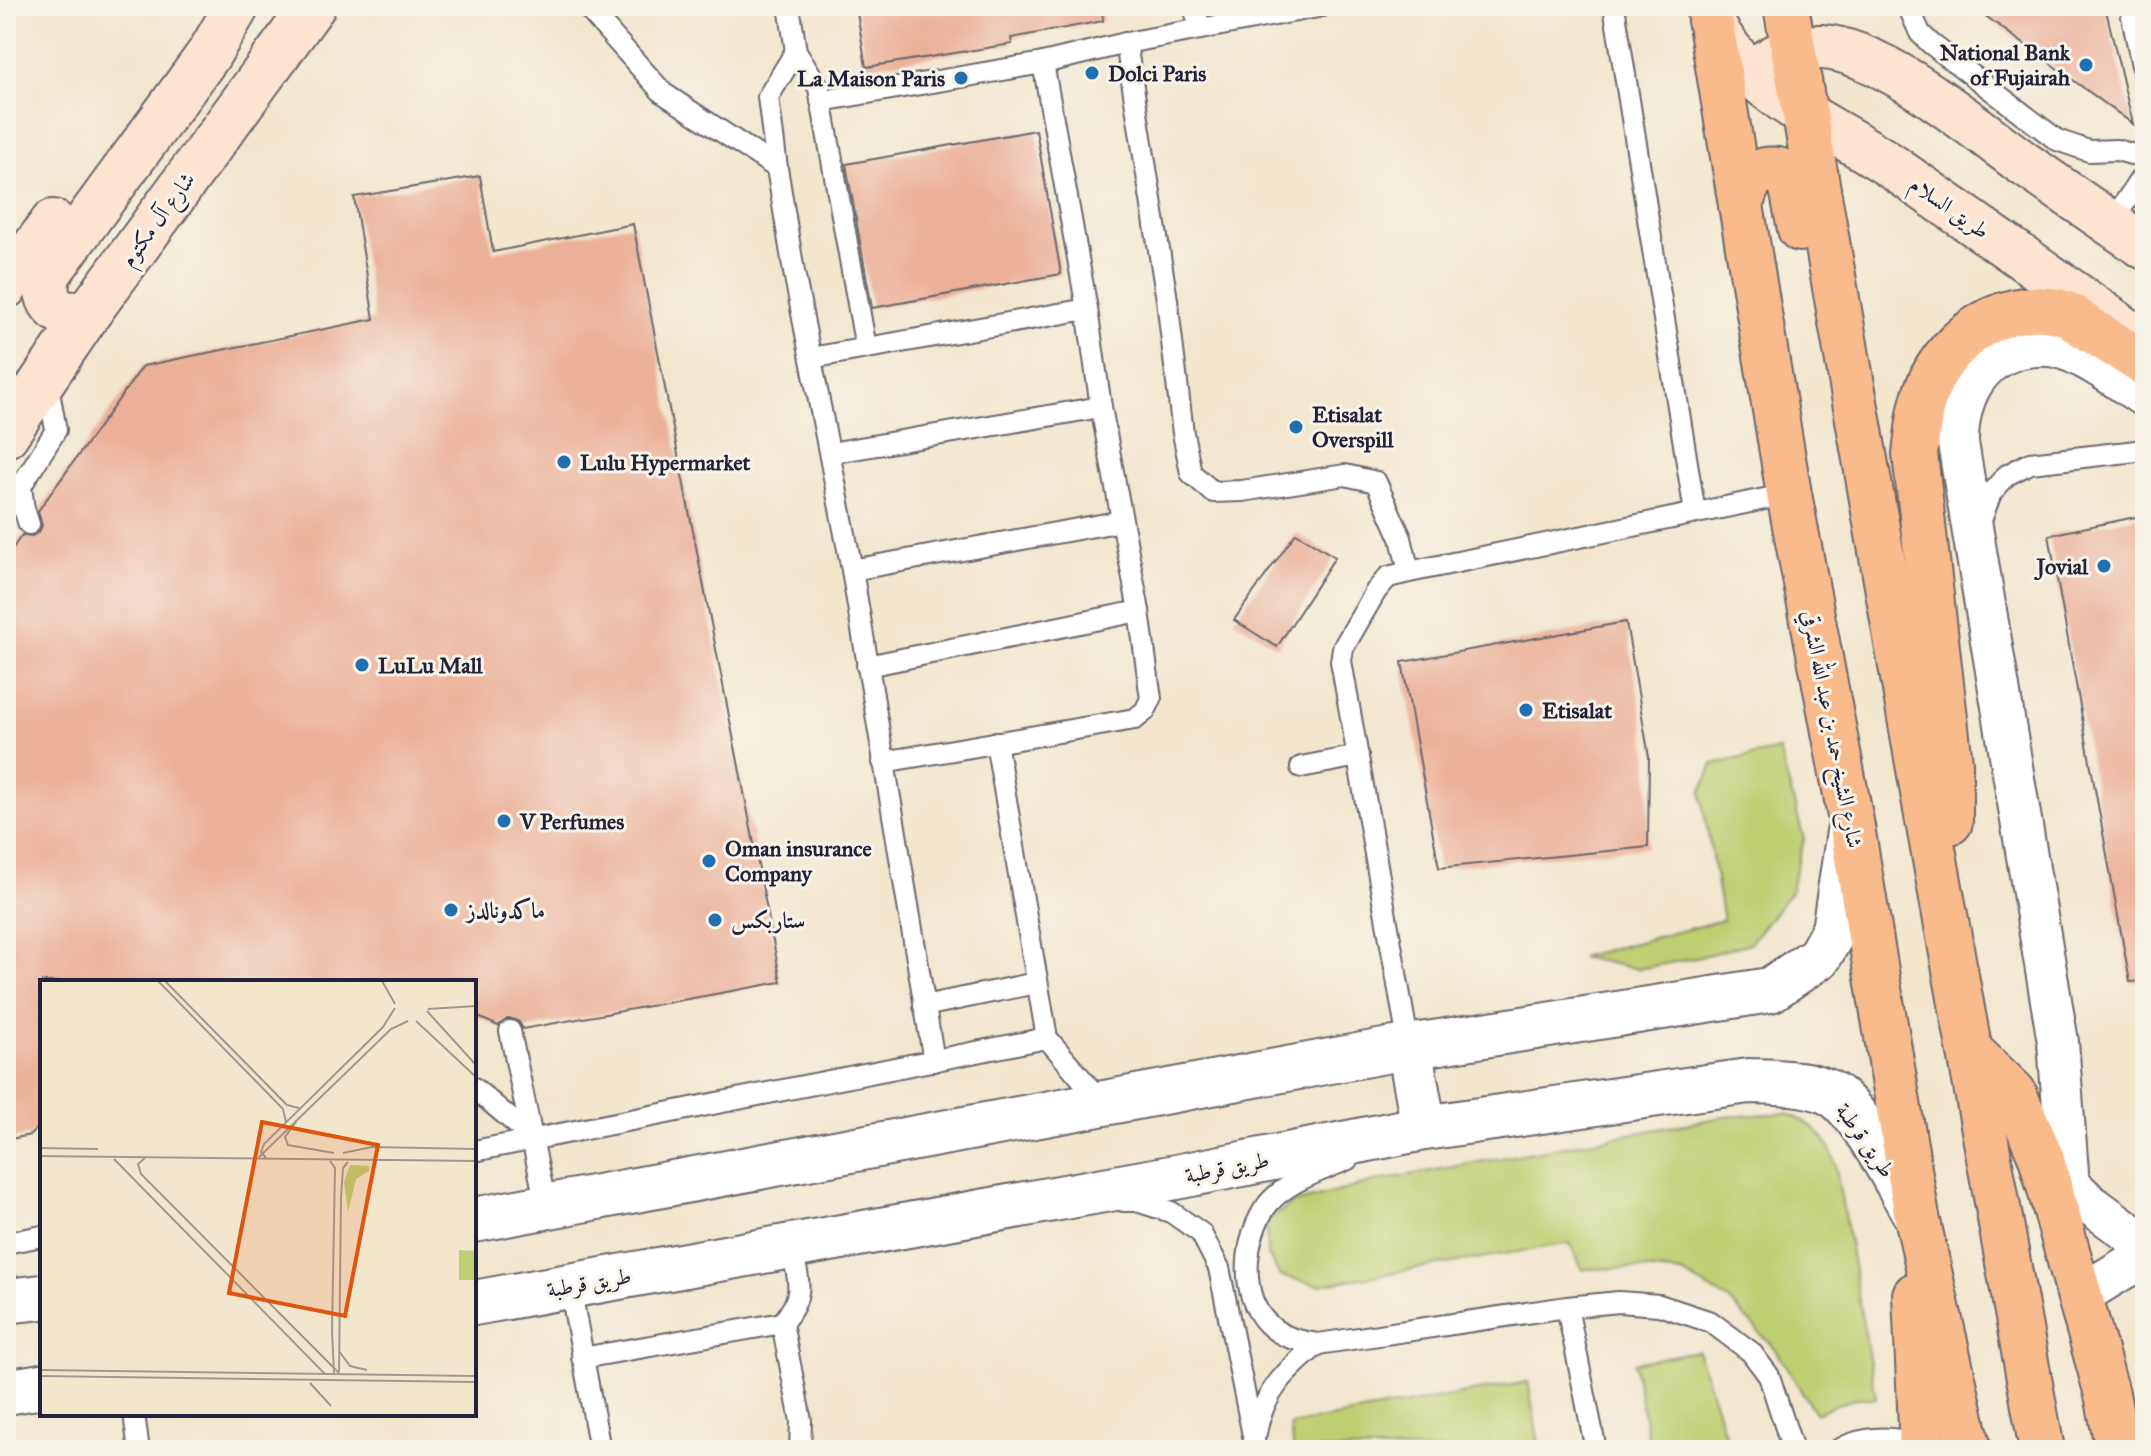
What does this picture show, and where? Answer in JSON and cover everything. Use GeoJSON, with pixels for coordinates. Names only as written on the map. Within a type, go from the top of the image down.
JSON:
{"type":"FeatureCollection","features":[{"type":"Feature","properties":{"kind":"highway"},"geometry":{"type":"LineString","coordinates":[[1786,6],[1928,821],[2042,1450]]}},
{"type":"Feature","properties":{"kind":"highway","name":"شارع الشيخ حمد بن عبد الله الشرقي"},"geometry":{"type":"LineString","coordinates":[[1709,13],[1789,494],[1851,821],[1917,1217],[1969,1450]]}},
{"type":"Feature","properties":{"kind":"highway"},"geometry":{"type":"LineString","coordinates":[[1741,205],[1750,178],[1761,171],[1778,170],[1791,183],[1875,659],[1928,821]]}},
{"type":"Feature","properties":{"kind":"highway"},"geometry":{"type":"LineString","coordinates":[[1950,940],[1950,763],[1915,454],[1928,387],[1938,367],[1974,328],[2002,316],[2032,310],[2067,314],[2145,364]]}},
{"type":"Feature","properties":{"kind":"highway"},"geometry":{"type":"LineString","coordinates":[[1970,1051],[2014,1093],[2055,1171],[2079,1296],[2107,1394],[2118,1450]]}},
{"type":"Feature","properties":{"kind":"highway"},"geometry":{"type":"LineString","coordinates":[[1917,1217],[1916,1319],[1922,1448]]}},
{"type":"Feature","properties":{"kind":"main road"},"geometry":{"type":"LineString","coordinates":[[6,286],[210,6]]}},
{"type":"Feature","properties":{"kind":"main road"},"geometry":{"type":"LineString","coordinates":[[92,308],[81,314],[67,315],[56,309],[48,298],[45,285],[49,273],[209,54],[237,6]]}},
{"type":"Feature","properties":{"kind":"main road","name":"شارع آل مكتوم"},"geometry":{"type":"LineString","coordinates":[[6,435],[92,308],[313,6]]}},
{"type":"Feature","properties":{"kind":"main road","name":"طريق السلام"},"geometry":{"type":"LineString","coordinates":[[1709,13],[1728,50],[1751,76],[1777,98],[1893,168],[2145,343]]}},
{"type":"Feature","properties":{"kind":"main road"},"geometry":{"type":"LineString","coordinates":[[1729,131],[1739,94],[1751,76],[1778,55],[1794,49],[1824,47],[1872,62],[1938,101],[2128,236]]}},
{"type":"Feature","properties":{"kind":"street"},"geometry":{"type":"LineString","coordinates":[[2145,397],[2082,357],[2051,346],[2015,350],[1987,364],[1970,386],[1963,402],[1958,430],[2058,1042],[2055,1171],[2112,1222],[2145,1244]]}},
{"type":"Feature","properties":{"kind":"street"},"geometry":{"type":"LineString","coordinates":[[476,1220],[1409,1047],[1770,990],[1819,957],[1834,930],[1851,821]]}},
{"type":"Feature","properties":{"kind":"street"},"geometry":{"type":"LineString","coordinates":[[1409,1047],[1415,1130]]}},
{"type":"Feature","properties":{"kind":"street","name":"طريق قرطبة"},"geometry":{"type":"LineString","coordinates":[[476,1303],[1415,1130],[1748,1081],[1788,1082],[1837,1097],[1857,1118],[1917,1217]]}},
{"type":"Feature","properties":{"kind":"street"},"geometry":{"type":"LineString","coordinates":[[2079,1296],[2145,1259]]}},
{"type":"Feature","properties":{"kind":"street"},"geometry":{"type":"LineString","coordinates":[[6,1301],[40,1297]]}},
{"type":"Feature","properties":{"kind":"street"},"geometry":{"type":"LineString","coordinates":[[6,1392],[40,1386]]}},
{"type":"Feature","properties":{"kind":"lane"},"geometry":{"type":"LineString","coordinates":[[586,6],[663,93],[777,168]]}},
{"type":"Feature","properties":{"kind":"lane"},"geometry":{"type":"LineString","coordinates":[[789,6],[796,51],[819,88],[866,348]]}},
{"type":"Feature","properties":{"kind":"lane"},"geometry":{"type":"LineString","coordinates":[[1194,6],[1200,29]]}},
{"type":"Feature","properties":{"kind":"lane"},"geometry":{"type":"LineString","coordinates":[[821,101],[1043,63],[1126,43],[1323,6]]}},
{"type":"Feature","properties":{"kind":"lane"},"geometry":{"type":"LineString","coordinates":[[1614,6],[1695,513]]}},
{"type":"Feature","properties":{"kind":"lane"},"geometry":{"type":"LineString","coordinates":[[1911,6],[1920,33],[1930,43],[2057,140],[2089,151],[2117,150],[2145,158]]}},
{"type":"Feature","properties":{"kind":"lane"},"geometry":{"type":"LineString","coordinates":[[2130,6],[2145,81]]}},
{"type":"Feature","properties":{"kind":"lane"},"geometry":{"type":"LineString","coordinates":[[1126,43],[1191,473],[1213,492],[1242,491],[1345,475],[1376,482],[1401,538],[1409,572]]}},
{"type":"Feature","properties":{"kind":"lane"},"geometry":{"type":"LineString","coordinates":[[796,51],[768,97],[777,168],[852,570],[934,1061]]}},
{"type":"Feature","properties":{"kind":"lane"},"geometry":{"type":"LineString","coordinates":[[883,762],[1135,719],[1145,711],[1151,699],[1139,611],[1043,63]]}},
{"type":"Feature","properties":{"kind":"lane"},"geometry":{"type":"LineString","coordinates":[[2128,236],[2145,172]]}},
{"type":"Feature","properties":{"kind":"lane"},"geometry":{"type":"LineString","coordinates":[[811,358],[1087,309]]}},
{"type":"Feature","properties":{"kind":"lane"},"geometry":{"type":"LineString","coordinates":[[6,510],[56,430],[46,376]]}},
{"type":"Feature","properties":{"kind":"lane"},"geometry":{"type":"LineString","coordinates":[[830,453],[1101,407]]}},
{"type":"Feature","properties":{"kind":"lane"},"geometry":{"type":"LineString","coordinates":[[1976,535],[1991,493],[2007,475],[2030,463],[2145,450]]}},
{"type":"Feature","properties":{"kind":"lane"},"geometry":{"type":"LineString","coordinates":[[21,487],[29,524]]}},
{"type":"Feature","properties":{"kind":"lane"},"geometry":{"type":"LineString","coordinates":[[1409,1047],[1341,661],[1343,648],[1376,591],[1388,577],[1409,572],[1789,494]]}},
{"type":"Feature","properties":{"kind":"lane"},"geometry":{"type":"LineString","coordinates":[[852,570],[1122,521]]}},
{"type":"Feature","properties":{"kind":"lane"},"geometry":{"type":"LineString","coordinates":[[867,666],[1139,611]]}},
{"type":"Feature","properties":{"kind":"lane"},"geometry":{"type":"LineString","coordinates":[[996,742],[1047,1038],[1103,1104]]}},
{"type":"Feature","properties":{"kind":"lane"},"geometry":{"type":"LineString","coordinates":[[1301,767],[1358,756]]}},
{"type":"Feature","properties":{"kind":"lane"},"geometry":{"type":"LineString","coordinates":[[924,1006],[1036,983]]}},
{"type":"Feature","properties":{"kind":"lane"},"geometry":{"type":"LineString","coordinates":[[510,1031],[546,1206]]}},
{"type":"Feature","properties":{"kind":"lane"},"geometry":{"type":"LineString","coordinates":[[476,1151],[1047,1038]]}},
{"type":"Feature","properties":{"kind":"lane"},"geometry":{"type":"LineString","coordinates":[[476,1090],[534,1139]]}},
{"type":"Feature","properties":{"kind":"lane"},"geometry":{"type":"LineString","coordinates":[[1415,1130],[1290,1185],[1268,1205],[1250,1239],[1247,1272],[1254,1303],[1267,1324],[1291,1339],[1318,1344],[1567,1307],[1619,1302],[1659,1305],[1711,1322],[1751,1352],[1769,1376],[1793,1450]]}},
{"type":"Feature","properties":{"kind":"lane"},"geometry":{"type":"LineString","coordinates":[[1027,1202],[1137,1201],[1171,1212],[1201,1233],[1219,1268],[1255,1447]]}},
{"type":"Feature","properties":{"kind":"lane"},"geometry":{"type":"LineString","coordinates":[[6,1243],[38,1242]]}},
{"type":"Feature","properties":{"kind":"lane"},"geometry":{"type":"LineString","coordinates":[[582,1358],[782,1323],[794,1309],[800,1291],[791,1245]]}},
{"type":"Feature","properties":{"kind":"lane"},"geometry":{"type":"LineString","coordinates":[[570,1286],[600,1450]]}},
{"type":"Feature","properties":{"kind":"lane"},"geometry":{"type":"LineString","coordinates":[[1567,1307],[1596,1450]]}},
{"type":"Feature","properties":{"kind":"lane"},"geometry":{"type":"LineString","coordinates":[[782,1323],[801,1421],[800,1450]]}},
{"type":"Feature","properties":{"kind":"lane"},"geometry":{"type":"LineString","coordinates":[[1255,1447],[1259,1418],[1276,1383],[1318,1344]]}},
{"type":"Feature","properties":{"kind":"lane"},"geometry":{"type":"LineString","coordinates":[[134,1416],[139,1450]]}},
{"type":"Feature","properties":{"kind":"lane"},"geometry":{"type":"LineString","coordinates":[[1838,1450],[1858,1441],[1877,1438],[1892,1438],[1922,1448]]}},
{"type":"Feature","properties":{"kind":"green space"},"geometry":{"type":"Polygon","coordinates":[[[1779,750],[1804,839],[1790,893],[1750,943],[1696,958],[1638,969],[1580,957],[1723,920],[1701,793],[1713,764],[1779,750]]]}},
{"type":"Feature","properties":{"kind":"green space"},"geometry":{"type":"Polygon","coordinates":[[[1787,1113],[1817,1131],[1835,1162],[1876,1398],[1856,1398],[1815,1413],[1776,1350],[1729,1300],[1682,1273],[1632,1268],[1582,1269],[1570,1243],[1320,1285],[1280,1276],[1267,1253],[1266,1221],[1294,1203],[1382,1180],[1723,1117],[1787,1113]]]}},
{"type":"Feature","properties":{"kind":"green space"},"geometry":{"type":"Polygon","coordinates":[[[1698,1351],[1730,1450],[1650,1450],[1634,1363],[1698,1351]]]}},
{"type":"Feature","properties":{"kind":"green space"},"geometry":{"type":"Polygon","coordinates":[[[1528,1382],[1540,1450],[1294,1450],[1290,1425],[1528,1382]]]}},
{"type":"Feature","properties":{"kind":"building"},"geometry":{"type":"Polygon","coordinates":[[[856,6],[1102,6],[1103,21],[1011,38],[1012,44],[866,67],[856,6]]]}},
{"type":"Feature","properties":{"kind":"building","name":"National Bank of Fujairah"},"geometry":{"type":"Polygon","coordinates":[[[1972,6],[2105,6],[2133,124],[1972,6]]]}},
{"type":"Feature","properties":{"kind":"building"},"geometry":{"type":"Polygon","coordinates":[[[1036,130],[1061,274],[872,308],[846,164],[1036,130]]]}},
{"type":"Feature","properties":{"kind":"building","name":"LuLu Mall"},"geometry":{"type":"Polygon","coordinates":[[[480,176],[493,252],[633,224],[781,982],[523,1029],[513,1019],[507,1019],[498,1026],[476,1016],[476,980],[40,980],[40,1126],[30,1135],[6,1140],[6,558],[22,535],[32,536],[39,532],[42,526],[38,511],[143,366],[374,319],[354,197],[480,176]]]}},
{"type":"Feature","properties":{"kind":"building"},"geometry":{"type":"Polygon","coordinates":[[[2145,515],[2145,981],[2130,982],[2049,535],[2145,515]]]}},
{"type":"Feature","properties":{"kind":"building"},"geometry":{"type":"Polygon","coordinates":[[[1296,533],[1335,557],[1277,647],[1234,620],[1296,533]]]}},
{"type":"Feature","properties":{"kind":"building","name":"Etisalat"},"geometry":{"type":"Polygon","coordinates":[[[1626,622],[1649,757],[1648,847],[1439,868],[1402,662],[1626,622]]]}},
{"type":"Feature","properties":{"kind":"place","name":"National Bank of Fujairah"},"geometry":{"type":"Point","coordinates":[2086,65]}},
{"type":"Feature","properties":{"kind":"place","name":"Dolci Paris"},"geometry":{"type":"Point","coordinates":[1092,73]}},
{"type":"Feature","properties":{"kind":"place","name":"La Maison Paris"},"geometry":{"type":"Point","coordinates":[961,78]}},
{"type":"Feature","properties":{"kind":"place","name":"Etisalat Overspill"},"geometry":{"type":"Point","coordinates":[1296,427]}},
{"type":"Feature","properties":{"kind":"place","name":"Lulu Hypermarket"},"geometry":{"type":"Point","coordinates":[564,462]}},
{"type":"Feature","properties":{"kind":"place","name":"Jovial"},"geometry":{"type":"Point","coordinates":[2104,566]}},
{"type":"Feature","properties":{"kind":"place","name":"LuLu Mall"},"geometry":{"type":"Point","coordinates":[362,665]}},
{"type":"Feature","properties":{"kind":"place","name":"Etisalat"},"geometry":{"type":"Point","coordinates":[1526,710]}},
{"type":"Feature","properties":{"kind":"place","name":"V Perfumes"},"geometry":{"type":"Point","coordinates":[504,821]}},
{"type":"Feature","properties":{"kind":"place","name":"Oman insurance Company"},"geometry":{"type":"Point","coordinates":[709,861]}},
{"type":"Feature","properties":{"kind":"place","name":"ماكدونالدز"},"geometry":{"type":"Point","coordinates":[451,910]}},
{"type":"Feature","properties":{"kind":"place","name":"ستاربكس"},"geometry":{"type":"Point","coordinates":[715,920]}}]}
